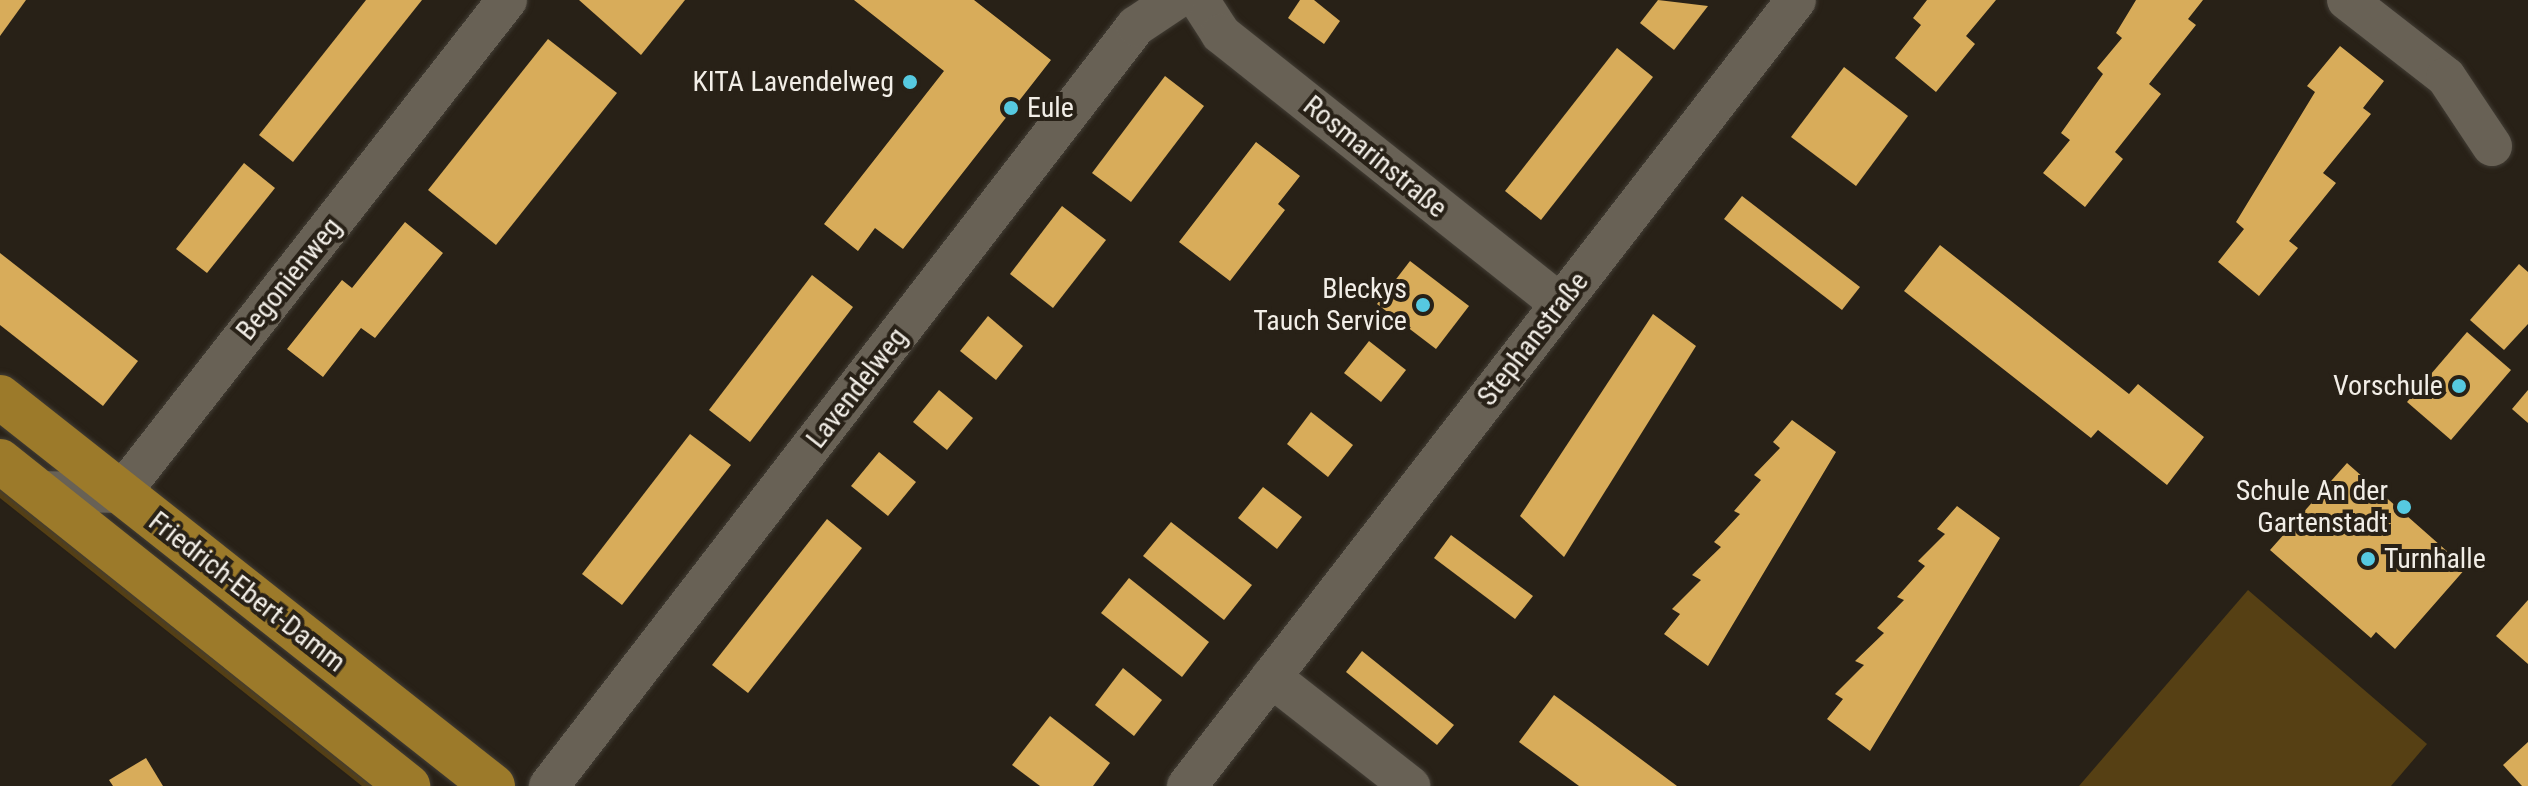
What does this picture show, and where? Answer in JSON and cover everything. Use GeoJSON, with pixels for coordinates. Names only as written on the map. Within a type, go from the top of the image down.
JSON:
{"type":"FeatureCollection","features":[{"type":"Feature","properties":{"kind":"main road","name":"Friedrich-Ebert-Damm"},"geometry":{"type":"LineString","coordinates":[[0,397],[493,786]]}},
{"type":"Feature","properties":{"kind":"main road","name":"Friedrich-Ebert-Damm"},"geometry":{"type":"LineString","coordinates":[[0,461],[408,786]]}},
{"type":"Feature","properties":{"kind":"street","name":"Begonienweg"},"geometry":{"type":"LineString","coordinates":[[121,493],[507,0]]}},
{"type":"Feature","properties":{"kind":"street","name":"Lavendelweg"},"geometry":{"type":"LineString","coordinates":[[549,786],[1136,26],[1175,0]]}},
{"type":"Feature","properties":{"kind":"street","name":"Rosmarinstraße"},"geometry":{"type":"LineString","coordinates":[[1199,0],[1221,34],[1560,304]]}},
{"type":"Feature","properties":{"kind":"street","name":"Stephanstraße"},"geometry":{"type":"LineString","coordinates":[[1187,786],[1796,0]]}},
{"type":"Feature","properties":{"kind":"street"},"geometry":{"type":"LineString","coordinates":[[2347,0],[2446,77],[2492,146]]}},
{"type":"Feature","properties":{"kind":"street"},"geometry":{"type":"LineString","coordinates":[[38,491],[121,493]]}},
{"type":"Feature","properties":{"kind":"street"},"geometry":{"type":"LineString","coordinates":[[1271,677],[1410,786]]}},
{"type":"Feature","properties":{"kind":"shaded area"},"geometry":{"type":"Polygon","coordinates":[[[0,485],[383,786],[362,786],[0,498],[0,485]]]}},
{"type":"Feature","properties":{"kind":"shaded area"},"geometry":{"type":"Polygon","coordinates":[[[2248,590],[2427,744],[2391,786],[2079,786],[2248,590]]]}},
{"type":"Feature","properties":{"kind":"building"},"geometry":{"type":"Polygon","coordinates":[[[0,0],[26,0],[0,36],[0,0]]]}},
{"type":"Feature","properties":{"kind":"building"},"geometry":{"type":"Polygon","coordinates":[[[366,0],[422,0],[293,162],[259,135],[366,0]]]}},
{"type":"Feature","properties":{"kind":"building"},"geometry":{"type":"Polygon","coordinates":[[[579,0],[685,0],[641,55],[579,0]]]}},
{"type":"Feature","properties":{"kind":"building"},"geometry":{"type":"Polygon","coordinates":[[[854,0],[974,0],[1051,60],[903,249],[875,228],[858,251],[824,224],[944,71],[854,0]]]}},
{"type":"Feature","properties":{"kind":"building"},"geometry":{"type":"Polygon","coordinates":[[[1300,0],[1314,0],[1340,21],[1324,44],[1288,18],[1300,0]]]}},
{"type":"Feature","properties":{"kind":"building"},"geometry":{"type":"Polygon","coordinates":[[[1658,0],[1708,6],[1674,50],[1640,23],[1658,0]]]}},
{"type":"Feature","properties":{"kind":"building"},"geometry":{"type":"Polygon","coordinates":[[[1927,0],[1996,0],[1966,36],[1975,44],[1936,92],[1895,58],[1921,25],[1913,18],[1927,0]]]}},
{"type":"Feature","properties":{"kind":"building"},"geometry":{"type":"Polygon","coordinates":[[[2136,0],[2203,0],[2188,19],[2196,25],[2149,84],[2161,94],[2115,152],[2123,159],[2085,207],[2043,173],[2070,140],[2061,133],[2103,74],[2097,68],[2122,38],[2116,33],[2136,0]]]}},
{"type":"Feature","properties":{"kind":"building"},"geometry":{"type":"Polygon","coordinates":[[[548,39],[617,93],[496,245],[428,190],[548,39]]]}},
{"type":"Feature","properties":{"kind":"building"},"geometry":{"type":"Polygon","coordinates":[[[2340,46],[2384,81],[2363,108],[2371,114],[2323,173],[2336,183],[2289,241],[2298,248],[2259,296],[2218,262],[2244,229],[2236,222],[2315,92],[2307,86],[2340,46]]]}},
{"type":"Feature","properties":{"kind":"building"},"geometry":{"type":"Polygon","coordinates":[[[1617,48],[1653,77],[1541,220],[1505,191],[1617,48]]]}},
{"type":"Feature","properties":{"kind":"building"},"geometry":{"type":"Polygon","coordinates":[[[1844,67],[1908,116],[1856,186],[1791,137],[1844,67]]]}},
{"type":"Feature","properties":{"kind":"building"},"geometry":{"type":"Polygon","coordinates":[[[1165,76],[1204,106],[1131,202],[1092,173],[1165,76]]]}},
{"type":"Feature","properties":{"kind":"building"},"geometry":{"type":"Polygon","coordinates":[[[1256,142],[1300,176],[1278,204],[1285,210],[1230,281],[1179,242],[1256,142]]]}},
{"type":"Feature","properties":{"kind":"building"},"geometry":{"type":"Polygon","coordinates":[[[244,163],[275,188],[207,273],[176,249],[244,163]]]}},
{"type":"Feature","properties":{"kind":"building"},"geometry":{"type":"Polygon","coordinates":[[[1742,196],[1860,287],[1842,310],[1724,219],[1742,196]]]}},
{"type":"Feature","properties":{"kind":"building"},"geometry":{"type":"Polygon","coordinates":[[[1062,206],[1106,240],[1053,308],[1010,274],[1062,206]]]}},
{"type":"Feature","properties":{"kind":"building"},"geometry":{"type":"Polygon","coordinates":[[[405,222],[443,253],[375,338],[361,328],[323,377],[287,349],[342,280],[352,288],[405,222]]]}},
{"type":"Feature","properties":{"kind":"building"},"geometry":{"type":"Polygon","coordinates":[[[1940,245],[2129,394],[2138,384],[2204,437],[2167,485],[2098,430],[2091,438],[1904,291],[1940,245]]]}},
{"type":"Feature","properties":{"kind":"building"},"geometry":{"type":"Polygon","coordinates":[[[0,253],[138,361],[103,406],[0,325],[0,253]]]}},
{"type":"Feature","properties":{"kind":"building","name":"Bleckys Tauch Service"},"geometry":{"type":"Polygon","coordinates":[[[1410,261],[1469,306],[1436,349],[1377,304],[1410,261]]]}},
{"type":"Feature","properties":{"kind":"building"},"geometry":{"type":"Polygon","coordinates":[[[2519,264],[2528,272],[2528,324],[2504,350],[2470,320],[2519,264]]]}},
{"type":"Feature","properties":{"kind":"building"},"geometry":{"type":"Polygon","coordinates":[[[812,275],[853,307],[750,442],[709,410],[812,275]]]}},
{"type":"Feature","properties":{"kind":"building"},"geometry":{"type":"Polygon","coordinates":[[[1653,314],[1696,346],[1564,557],[1520,516],[1653,314]]]}},
{"type":"Feature","properties":{"kind":"building"},"geometry":{"type":"Polygon","coordinates":[[[988,316],[1023,346],[996,380],[960,351],[988,316]]]}},
{"type":"Feature","properties":{"kind":"building","name":"Vorschule"},"geometry":{"type":"Polygon","coordinates":[[[2467,332],[2511,370],[2451,440],[2407,402],[2467,332]]]}},
{"type":"Feature","properties":{"kind":"building"},"geometry":{"type":"Polygon","coordinates":[[[1369,341],[1406,370],[1381,402],[1344,373],[1369,341]]]}},
{"type":"Feature","properties":{"kind":"building"},"geometry":{"type":"Polygon","coordinates":[[[939,390],[973,418],[947,450],[913,422],[939,390]]]}},
{"type":"Feature","properties":{"kind":"building"},"geometry":{"type":"Polygon","coordinates":[[[2528,390],[2528,423],[2512,409],[2528,390]]]}},
{"type":"Feature","properties":{"kind":"building"},"geometry":{"type":"Polygon","coordinates":[[[1311,412],[1353,445],[1328,477],[1287,444],[1311,412]]]}},
{"type":"Feature","properties":{"kind":"building"},"geometry":{"type":"Polygon","coordinates":[[[1792,420],[1836,452],[1708,666],[1664,634],[1680,614],[1672,609],[1701,580],[1692,575],[1721,547],[1714,542],[1740,514],[1734,511],[1761,480],[1754,475],[1780,448],[1773,442],[1792,420]]]}},
{"type":"Feature","properties":{"kind":"building"},"geometry":{"type":"Polygon","coordinates":[[[690,434],[731,465],[622,605],[582,574],[690,434]]]}},
{"type":"Feature","properties":{"kind":"building"},"geometry":{"type":"Polygon","coordinates":[[[879,452],[916,482],[888,516],[851,486],[879,452]]]}},
{"type":"Feature","properties":{"kind":"building","name":"Turnhalle"},"geometry":{"type":"Polygon","coordinates":[[[2347,463],[2466,568],[2395,649],[2376,632],[2371,638],[2270,550],[2347,463]]]}},
{"type":"Feature","properties":{"kind":"building"},"geometry":{"type":"Polygon","coordinates":[[[1263,487],[1302,517],[1277,549],[1238,518],[1263,487]]]}},
{"type":"Feature","properties":{"kind":"building"},"geometry":{"type":"Polygon","coordinates":[[[1957,506],[2000,538],[1870,751],[1827,719],[1843,699],[1835,694],[1864,665],[1855,661],[1884,633],[1877,628],[1904,600],[1897,597],[1925,566],[1918,561],[1945,534],[1937,529],[1957,506]]]}},
{"type":"Feature","properties":{"kind":"building"},"geometry":{"type":"Polygon","coordinates":[[[827,519],[862,548],[748,693],[712,665],[827,519]]]}},
{"type":"Feature","properties":{"kind":"building"},"geometry":{"type":"Polygon","coordinates":[[[1171,522],[1252,585],[1224,620],[1143,556],[1171,522]]]}},
{"type":"Feature","properties":{"kind":"building"},"geometry":{"type":"Polygon","coordinates":[[[1451,535],[1533,596],[1515,619],[1434,558],[1451,535]]]}},
{"type":"Feature","properties":{"kind":"building"},"geometry":{"type":"Polygon","coordinates":[[[1129,578],[1209,642],[1182,677],[1101,613],[1129,578]]]}},
{"type":"Feature","properties":{"kind":"building"},"geometry":{"type":"Polygon","coordinates":[[[2528,600],[2528,664],[2496,636],[2528,600]]]}},
{"type":"Feature","properties":{"kind":"building"},"geometry":{"type":"Polygon","coordinates":[[[1362,651],[1454,725],[1437,745],[1346,672],[1362,651]]]}},
{"type":"Feature","properties":{"kind":"building"},"geometry":{"type":"Polygon","coordinates":[[[1123,668],[1162,700],[1134,736],[1095,705],[1123,668]]]}},
{"type":"Feature","properties":{"kind":"building"},"geometry":{"type":"Polygon","coordinates":[[[1554,695],[1677,786],[1579,786],[1519,742],[1554,695]]]}},
{"type":"Feature","properties":{"kind":"building"},"geometry":{"type":"Polygon","coordinates":[[[1050,716],[1110,763],[1093,786],[1040,786],[1012,765],[1050,716]]]}},
{"type":"Feature","properties":{"kind":"building"},"geometry":{"type":"Polygon","coordinates":[[[2528,742],[2528,786],[2522,786],[2503,765],[2528,742]]]}},
{"type":"Feature","properties":{"kind":"building"},"geometry":{"type":"Polygon","coordinates":[[[146,758],[163,786],[113,786],[109,780],[146,758]]]}},
{"type":"Feature","properties":{"kind":"place","name":"KITA Lavendelweg"},"geometry":{"type":"Point","coordinates":[910,82]}},
{"type":"Feature","properties":{"kind":"place","name":"Eule"},"geometry":{"type":"Point","coordinates":[1011,108]}},
{"type":"Feature","properties":{"kind":"place","name":"Bleckys Tauch Service"},"geometry":{"type":"Point","coordinates":[1423,305]}},
{"type":"Feature","properties":{"kind":"place","name":"Vorschule"},"geometry":{"type":"Point","coordinates":[2459,386]}},
{"type":"Feature","properties":{"kind":"place","name":"Schule An der Gartenstadt"},"geometry":{"type":"Point","coordinates":[2404,507]}},
{"type":"Feature","properties":{"kind":"place","name":"Turnhalle"},"geometry":{"type":"Point","coordinates":[2368,559]}}]}
